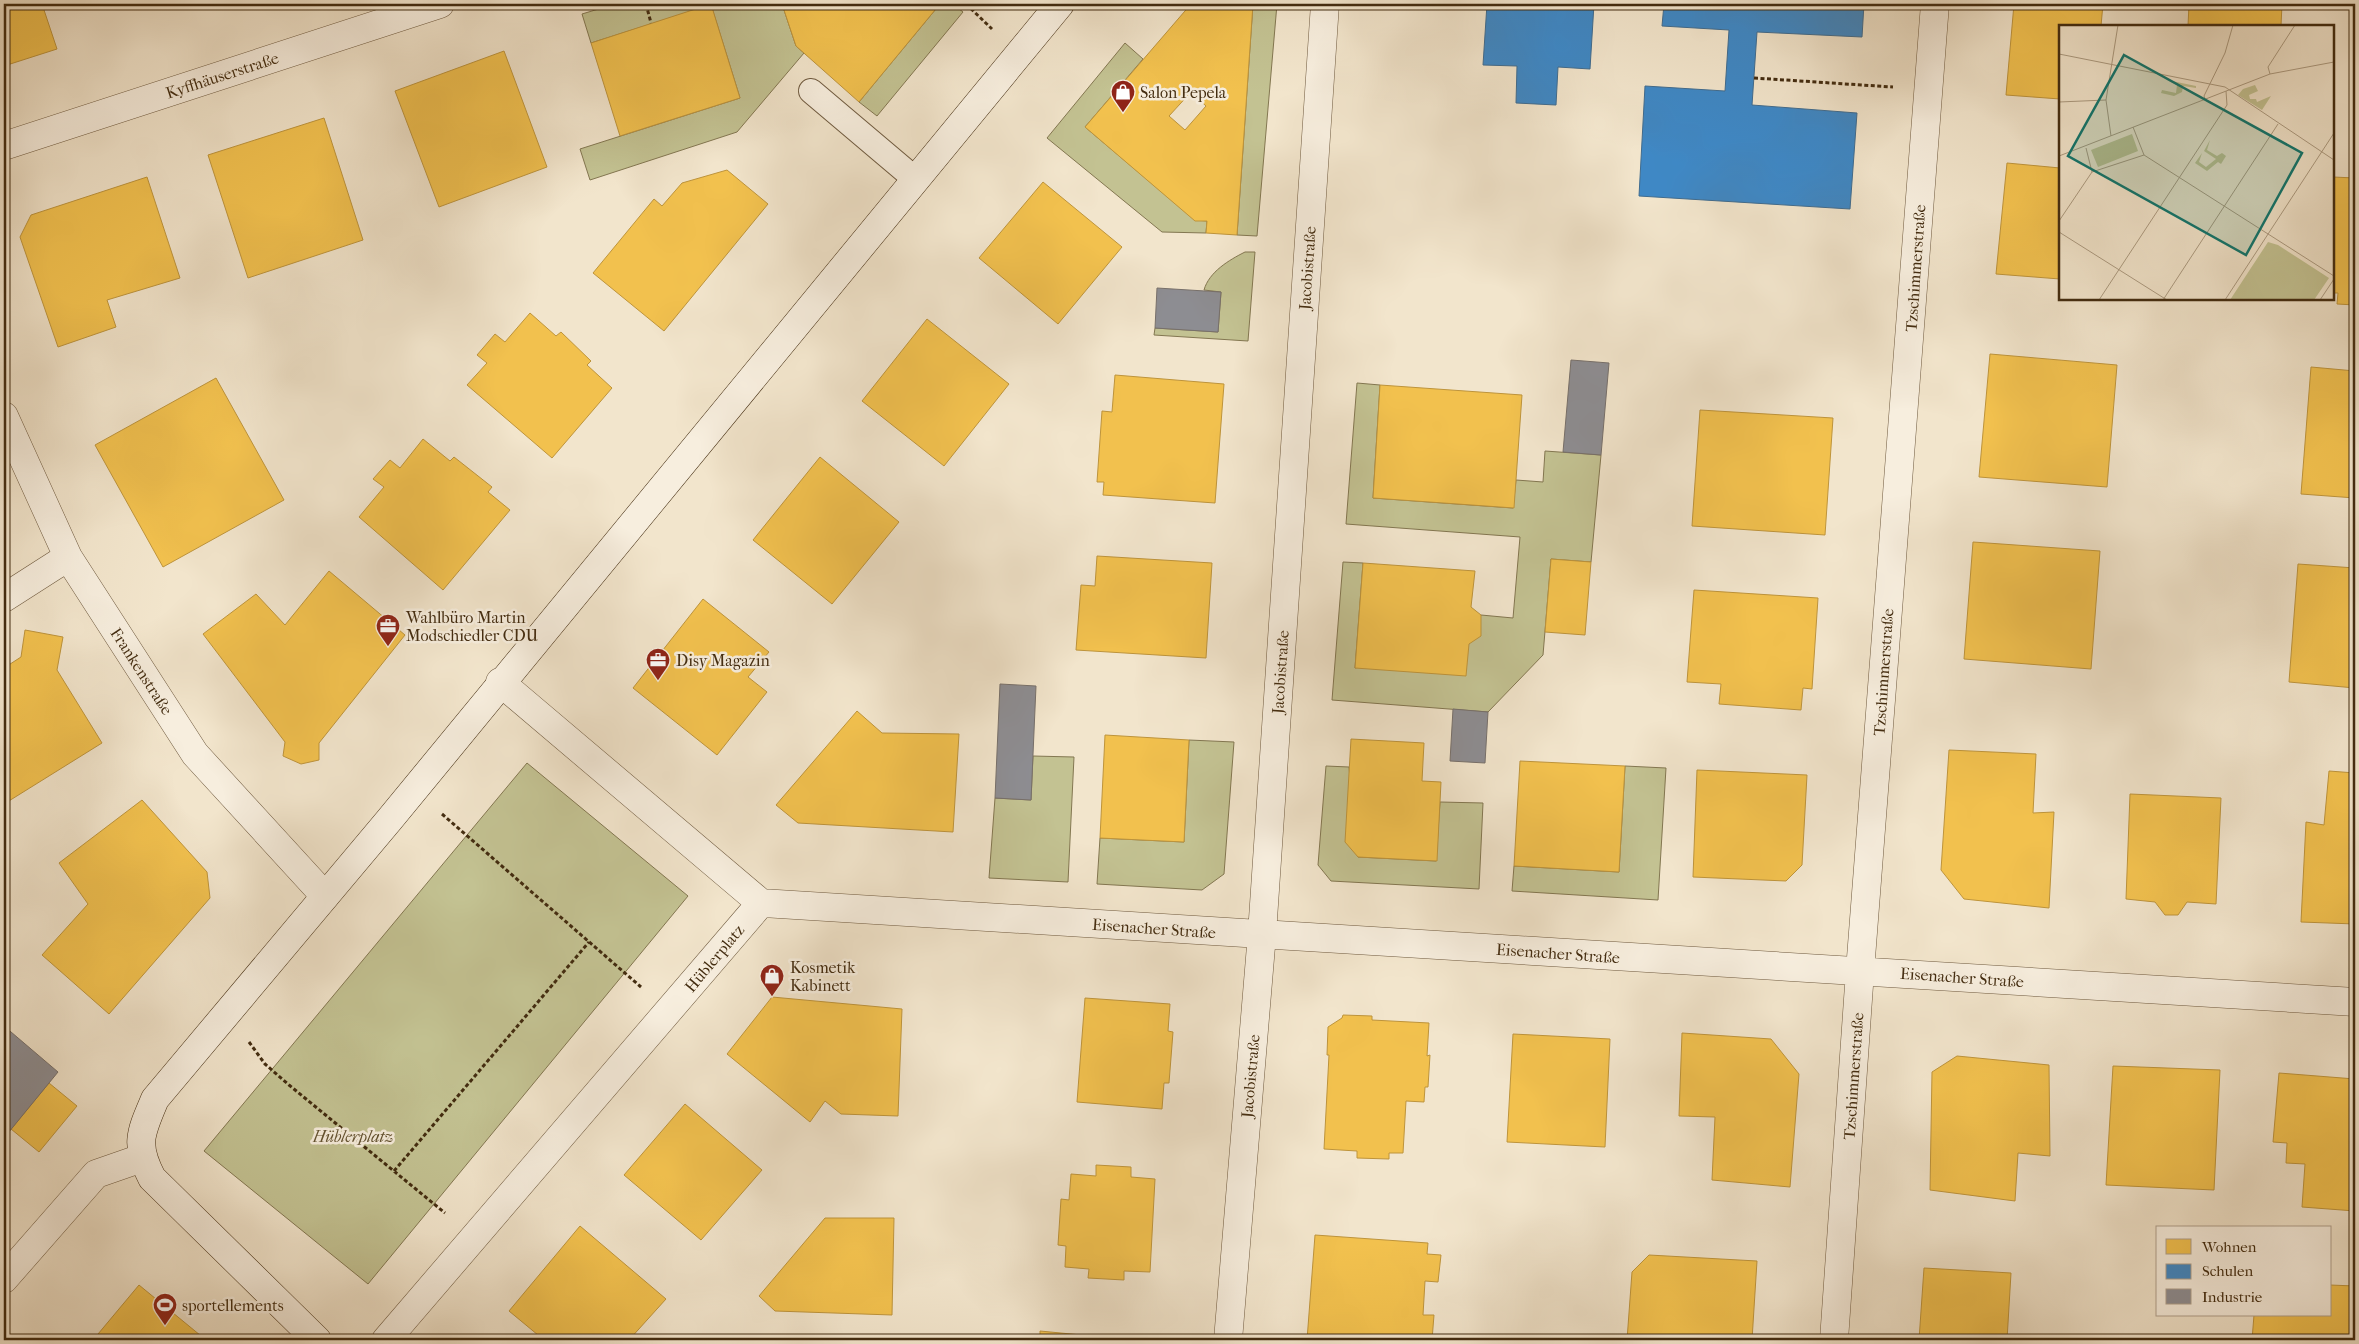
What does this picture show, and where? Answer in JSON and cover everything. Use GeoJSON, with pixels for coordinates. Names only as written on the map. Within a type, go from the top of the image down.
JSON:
{"type":"FeatureCollection","features":[{"type":"Feature","properties":{"kind":"street","name":"Kyffhäuserstraße"},"geometry":{"type":"LineString","coordinates":[[4,146],[440,4]]}},
{"type":"Feature","properties":{"kind":"street"},"geometry":{"type":"LineString","coordinates":[[317,1340],[152,1178],[142,1158],[142,1129],[155,1099],[1060,4]]}},
{"type":"Feature","properties":{"kind":"street","name":"Jacobistraße"},"geometry":{"type":"LineString","coordinates":[[1228,1340],[1262,934],[1325,4]]}},
{"type":"Feature","properties":{"kind":"street","name":"Tzschimmerstraße"},"geometry":{"type":"LineString","coordinates":[[1834,1340],[1860,971],[1935,4]]}},
{"type":"Feature","properties":{"kind":"street","name":"Frankenstraße"},"geometry":{"type":"LineString","coordinates":[[4,416],[68,557],[195,754],[324,896]]}},
{"type":"Feature","properties":{"kind":"street"},"geometry":{"type":"LineString","coordinates":[[4,598],[68,557]]}},
{"type":"Feature","properties":{"kind":"street"},"geometry":{"type":"LineString","coordinates":[[500,682],[761,903]]}},
{"type":"Feature","properties":{"kind":"street","name":"Eisenacher Straße"},"geometry":{"type":"LineString","coordinates":[[761,903],[2355,1002]]}},
{"type":"Feature","properties":{"kind":"street","name":"Hüblerplatz"},"geometry":{"type":"LineString","coordinates":[[386,1340],[761,903]]}},
{"type":"Feature","properties":{"kind":"street"},"geometry":{"type":"LineString","coordinates":[[4,1279],[96,1174],[142,1158]]}},
{"type":"Feature","properties":{"kind":"lane"},"geometry":{"type":"LineString","coordinates":[[810,90],[915,179]]}},
{"type":"Feature","properties":{"kind":"path"},"geometry":{"type":"LineString","coordinates":[[646,4],[652,23]]}},
{"type":"Feature","properties":{"kind":"path"},"geometry":{"type":"LineString","coordinates":[[1754,78],[1882,86]]}},
{"type":"Feature","properties":{"kind":"path"},"geometry":{"type":"LineString","coordinates":[[413,789],[669,1011]]}},
{"type":"Feature","properties":{"kind":"path"},"geometry":{"type":"LineString","coordinates":[[394,1171],[589,942]]}},
{"type":"Feature","properties":{"kind":"path"},"geometry":{"type":"LineString","coordinates":[[227,1014],[265,1064],[475,1238]]}},
{"type":"Feature","properties":{"kind":"green space"},"geometry":{"type":"Polygon","coordinates":[[[615,4],[782,4],[796,46],[804,53],[737,132],[590,180],[580,149],[740,98],[711,5],[591,43],[582,14],[615,4]]]}},
{"type":"Feature","properties":{"kind":"green space"},"geometry":{"type":"Polygon","coordinates":[[[940,4],[953,4],[963,12],[877,116],[859,102],[940,4]]]}},
{"type":"Feature","properties":{"kind":"green space"},"geometry":{"type":"Polygon","coordinates":[[[1253,4],[1277,4],[1257,236],[1237,235],[1253,4]]]}},
{"type":"Feature","properties":{"kind":"green space"},"geometry":{"type":"Polygon","coordinates":[[[1125,43],[1143,59],[1085,127],[1195,220],[1207,221],[1206,233],[1162,232],[1047,138],[1125,43]]]}},
{"type":"Feature","properties":{"kind":"green space"},"geometry":{"type":"Polygon","coordinates":[[[1245,252],[1255,252],[1248,341],[1154,335],[1155,328],[1218,332],[1221,292],[1204,290],[1215,272],[1245,252]]]}},
{"type":"Feature","properties":{"kind":"green space"},"geometry":{"type":"Polygon","coordinates":[[[1357,383],[1380,385],[1373,498],[1513,508],[1516,480],[1543,482],[1545,451],[1601,455],[1591,562],[1551,559],[1543,655],[1488,712],[1332,700],[1343,562],[1363,563],[1355,668],[1469,644],[1481,615],[1513,618],[1520,537],[1346,524],[1357,383]]]}},
{"type":"Feature","properties":{"kind":"green space"},"geometry":{"type":"Polygon","coordinates":[[[1189,740],[1234,742],[1224,874],[1202,890],[1097,884],[1100,838],[1184,842],[1189,740]]]}},
{"type":"Feature","properties":{"kind":"green space"},"geometry":{"type":"Polygon","coordinates":[[[1033,756],[1074,757],[1068,882],[989,878],[995,798],[1031,800],[1033,756]]]}},
{"type":"Feature","properties":{"kind":"green space","name":"Hüblerplatz"},"geometry":{"type":"Polygon","coordinates":[[[527,763],[688,896],[368,1284],[204,1151],[527,763]]]}},
{"type":"Feature","properties":{"kind":"green space"},"geometry":{"type":"Polygon","coordinates":[[[1326,766],[1349,767],[1358,857],[1436,861],[1440,802],[1483,803],[1479,889],[1331,881],[1318,865],[1326,766]]]}},
{"type":"Feature","properties":{"kind":"green space"},"geometry":{"type":"Polygon","coordinates":[[[1625,766],[1666,768],[1658,900],[1512,891],[1514,866],[1619,872],[1625,766]]]}},
{"type":"Feature","properties":{"kind":"building: Wohnen"},"geometry":{"type":"Polygon","coordinates":[[[4,4],[42,4],[57,49],[4,66],[4,4]]]}},
{"type":"Feature","properties":{"kind":"building: Wohnen"},"geometry":{"type":"Polygon","coordinates":[[[711,4],[740,98],[620,136],[591,43],[711,4]]]}},
{"type":"Feature","properties":{"kind":"building: Wohnen"},"geometry":{"type":"Polygon","coordinates":[[[782,4],[940,4],[859,102],[796,46],[782,4]]]}},
{"type":"Feature","properties":{"kind":"building: Wohnen"},"geometry":{"type":"Polygon","coordinates":[[[1191,4],[1253,4],[1237,235],[1206,233],[1207,221],[1195,221],[1085,127],[1191,4]],[[1191,92],[1169,116],[1185,130],[1206,106],[1191,92]]]}},
{"type":"Feature","properties":{"kind":"building: Wohnen"},"geometry":{"type":"Polygon","coordinates":[[[2014,4],[2103,4],[2101,25],[2059,25],[2059,99],[2006,95],[2014,4]]]}},
{"type":"Feature","properties":{"kind":"building: Wohnen"},"geometry":{"type":"Polygon","coordinates":[[[2189,4],[2282,4],[2281,25],[2188,25],[2189,4]]]}},
{"type":"Feature","properties":{"kind":"building: Wohnen"},"geometry":{"type":"Polygon","coordinates":[[[504,51],[547,167],[439,207],[395,91],[504,51]]]}},
{"type":"Feature","properties":{"kind":"building: Wohnen"},"geometry":{"type":"Polygon","coordinates":[[[324,118],[363,240],[248,278],[208,155],[324,118]]]}},
{"type":"Feature","properties":{"kind":"building: Wohnen"},"geometry":{"type":"Polygon","coordinates":[[[2007,163],[2059,168],[2059,279],[1996,274],[2007,163]]]}},
{"type":"Feature","properties":{"kind":"building: Wohnen"},"geometry":{"type":"Polygon","coordinates":[[[727,170],[768,204],[664,331],[593,273],[654,199],[662,206],[682,183],[727,170]]]}},
{"type":"Feature","properties":{"kind":"building: Wohnen"},"geometry":{"type":"Polygon","coordinates":[[[147,177],[180,278],[107,300],[116,327],[58,347],[20,237],[31,215],[147,177]]]}},
{"type":"Feature","properties":{"kind":"building: Wohnen"},"geometry":{"type":"Polygon","coordinates":[[[2334,177],[2355,178],[2355,305],[2337,304],[2338,293],[2334,293],[2334,177]]]}},
{"type":"Feature","properties":{"kind":"building: Wohnen"},"geometry":{"type":"Polygon","coordinates":[[[1043,182],[1122,247],[1058,324],[979,258],[1043,182]]]}},
{"type":"Feature","properties":{"kind":"building: Wohnen"},"geometry":{"type":"Polygon","coordinates":[[[530,313],[556,336],[561,332],[591,361],[587,365],[612,388],[552,458],[467,385],[487,363],[477,355],[495,334],[505,342],[530,313]]]}},
{"type":"Feature","properties":{"kind":"building: Wohnen"},"geometry":{"type":"Polygon","coordinates":[[[927,319],[1009,384],[944,466],[862,401],[927,319]]]}},
{"type":"Feature","properties":{"kind":"building: Wohnen"},"geometry":{"type":"Polygon","coordinates":[[[1990,354],[2117,365],[2107,487],[1979,477],[1990,354]]]}},
{"type":"Feature","properties":{"kind":"building: Wohnen"},"geometry":{"type":"Polygon","coordinates":[[[2311,367],[2355,371],[2355,498],[2301,494],[2311,367]]]}},
{"type":"Feature","properties":{"kind":"building: Wohnen"},"geometry":{"type":"Polygon","coordinates":[[[1115,375],[1224,384],[1215,503],[1103,495],[1104,482],[1097,482],[1102,411],[1112,412],[1115,375]]]}},
{"type":"Feature","properties":{"kind":"building: Wohnen"},"geometry":{"type":"Polygon","coordinates":[[[216,378],[284,500],[163,567],[95,445],[216,378]]]}},
{"type":"Feature","properties":{"kind":"building: Wohnen"},"geometry":{"type":"Polygon","coordinates":[[[1380,385],[1522,395],[1514,508],[1373,498],[1380,385]]]}},
{"type":"Feature","properties":{"kind":"building: Wohnen"},"geometry":{"type":"Polygon","coordinates":[[[1700,410],[1833,418],[1825,535],[1692,526],[1700,410]]]}},
{"type":"Feature","properties":{"kind":"building: Wohnen"},"geometry":{"type":"Polygon","coordinates":[[[423,439],[450,461],[454,457],[492,487],[488,492],[510,510],[443,590],[359,517],[384,487],[373,479],[390,460],[400,468],[423,439]]]}},
{"type":"Feature","properties":{"kind":"building: Wohnen"},"geometry":{"type":"Polygon","coordinates":[[[820,457],[899,522],[832,604],[753,540],[820,457]]]}},
{"type":"Feature","properties":{"kind":"building: Wohnen"},"geometry":{"type":"Polygon","coordinates":[[[1973,542],[2100,551],[2091,669],[1964,659],[1973,542]]]}},
{"type":"Feature","properties":{"kind":"building: Wohnen"},"geometry":{"type":"Polygon","coordinates":[[[1097,556],[1212,563],[1206,658],[1076,650],[1081,585],[1095,586],[1097,556]]]}},
{"type":"Feature","properties":{"kind":"building: Wohnen"},"geometry":{"type":"Polygon","coordinates":[[[1551,559],[1591,562],[1585,635],[1545,632],[1551,559]]]}},
{"type":"Feature","properties":{"kind":"building: Wohnen"},"geometry":{"type":"Polygon","coordinates":[[[1363,563],[1475,571],[1471,607],[1481,615],[1481,636],[1469,644],[1466,676],[1355,668],[1363,563]]]}},
{"type":"Feature","properties":{"kind":"building: Wohnen"},"geometry":{"type":"Polygon","coordinates":[[[2298,564],[2355,568],[2355,688],[2289,682],[2298,564]]]}},
{"type":"Feature","properties":{"kind":"building: Wohnen"},"geometry":{"type":"Polygon","coordinates":[[[329,571],[405,635],[319,743],[319,760],[301,764],[283,756],[285,742],[203,634],[256,594],[285,625],[329,571]]]}},
{"type":"Feature","properties":{"kind":"building: Wohnen"},"geometry":{"type":"Polygon","coordinates":[[[1694,590],[1818,598],[1812,689],[1803,688],[1801,710],[1719,704],[1721,684],[1687,682],[1694,590]]]}},
{"type":"Feature","properties":{"kind":"building: Wohnen"},"geometry":{"type":"Polygon","coordinates":[[[703,599],[769,652],[748,677],[767,692],[717,755],[633,688],[703,599]]]}},
{"type":"Feature","properties":{"kind":"building: Wohnen"},"geometry":{"type":"Polygon","coordinates":[[[25,630],[63,637],[57,670],[102,743],[4,804],[4,668],[21,657],[25,630]]]}},
{"type":"Feature","properties":{"kind":"building: Wohnen"},"geometry":{"type":"Polygon","coordinates":[[[857,711],[882,733],[959,734],[953,832],[798,823],[776,805],[857,711]]]}},
{"type":"Feature","properties":{"kind":"building: Wohnen"},"geometry":{"type":"Polygon","coordinates":[[[1105,735],[1189,740],[1184,842],[1100,838],[1105,735]]]}},
{"type":"Feature","properties":{"kind":"building: Wohnen"},"geometry":{"type":"Polygon","coordinates":[[[1351,739],[1424,743],[1422,781],[1441,782],[1437,861],[1358,857],[1345,842],[1351,739]]]}},
{"type":"Feature","properties":{"kind":"building: Wohnen"},"geometry":{"type":"Polygon","coordinates":[[[1949,750],[2036,754],[2033,813],[2054,812],[2049,908],[1964,899],[1941,870],[1949,750]]]}},
{"type":"Feature","properties":{"kind":"building: Wohnen"},"geometry":{"type":"Polygon","coordinates":[[[1520,761],[1625,766],[1619,872],[1514,866],[1520,761]]]}},
{"type":"Feature","properties":{"kind":"building: Wohnen"},"geometry":{"type":"Polygon","coordinates":[[[1697,770],[1807,775],[1802,865],[1786,881],[1693,877],[1697,770]]]}},
{"type":"Feature","properties":{"kind":"building: Wohnen"},"geometry":{"type":"Polygon","coordinates":[[[2329,771],[2355,773],[2355,924],[2301,922],[2306,822],[2324,825],[2329,771]]]}},
{"type":"Feature","properties":{"kind":"building: Wohnen"},"geometry":{"type":"Polygon","coordinates":[[[2130,794],[2221,798],[2216,904],[2187,902],[2178,915],[2165,915],[2155,902],[2126,899],[2130,794]]]}},
{"type":"Feature","properties":{"kind":"building: Wohnen"},"geometry":{"type":"Polygon","coordinates":[[[142,800],[207,872],[210,898],[109,1014],[42,955],[88,904],[59,863],[142,800]]]}},
{"type":"Feature","properties":{"kind":"building: Wohnen"},"geometry":{"type":"Polygon","coordinates":[[[772,997],[902,1009],[898,1116],[841,1114],[825,1101],[810,1122],[727,1054],[772,997]]]}},
{"type":"Feature","properties":{"kind":"building: Wohnen"},"geometry":{"type":"Polygon","coordinates":[[[1085,998],[1170,1004],[1168,1031],[1173,1032],[1169,1083],[1164,1083],[1162,1109],[1077,1102],[1085,998]]]}},
{"type":"Feature","properties":{"kind":"building: Wohnen"},"geometry":{"type":"Polygon","coordinates":[[[1343,1015],[1372,1016],[1372,1020],[1429,1023],[1428,1087],[1425,1087],[1424,1102],[1406,1101],[1403,1153],[1389,1153],[1389,1159],[1357,1158],[1357,1151],[1324,1149],[1329,1055],[1327,1055],[1328,1027],[1342,1018],[1343,1015]]]}},
{"type":"Feature","properties":{"kind":"building: Wohnen"},"geometry":{"type":"Polygon","coordinates":[[[1682,1033],[1771,1039],[1799,1074],[1790,1187],[1712,1180],[1715,1117],[1679,1116],[1682,1033]]]}},
{"type":"Feature","properties":{"kind":"building: Wohnen"},"geometry":{"type":"Polygon","coordinates":[[[1513,1034],[1610,1039],[1605,1147],[1507,1142],[1513,1034]]]}},
{"type":"Feature","properties":{"kind":"building: Wohnen"},"geometry":{"type":"Polygon","coordinates":[[[1957,1056],[2049,1065],[2050,1156],[2018,1153],[2015,1201],[1930,1190],[1932,1072],[1957,1056]]]}},
{"type":"Feature","properties":{"kind":"building: Wohnen"},"geometry":{"type":"Polygon","coordinates":[[[2113,1066],[2220,1070],[2214,1190],[2106,1185],[2113,1066]]]}},
{"type":"Feature","properties":{"kind":"building: Wohnen"},"geometry":{"type":"Polygon","coordinates":[[[2279,1073],[2355,1079],[2355,1211],[2302,1207],[2305,1164],[2286,1163],[2287,1143],[2273,1142],[2279,1073]]]}},
{"type":"Feature","properties":{"kind":"building: Wohnen"},"geometry":{"type":"Polygon","coordinates":[[[49,1083],[77,1106],[39,1152],[11,1129],[49,1083]]]}},
{"type":"Feature","properties":{"kind":"building: Wohnen"},"geometry":{"type":"Polygon","coordinates":[[[685,1104],[762,1170],[701,1240],[624,1175],[685,1104]]]}},
{"type":"Feature","properties":{"kind":"building: Wohnen"},"geometry":{"type":"Polygon","coordinates":[[[1096,1165],[1131,1167],[1131,1177],[1155,1179],[1150,1272],[1124,1271],[1124,1280],[1088,1278],[1089,1269],[1065,1267],[1066,1246],[1058,1245],[1061,1199],[1069,1200],[1071,1174],[1096,1176],[1096,1165]]]}},
{"type":"Feature","properties":{"kind":"building: Wohnen"},"geometry":{"type":"Polygon","coordinates":[[[825,1218],[894,1218],[892,1315],[775,1311],[759,1296],[825,1218]]]}},
{"type":"Feature","properties":{"kind":"building: Wohnen"},"geometry":{"type":"Polygon","coordinates":[[[580,1226],[666,1299],[629,1340],[544,1340],[509,1311],[580,1226]]]}},
{"type":"Feature","properties":{"kind":"building: Wohnen"},"geometry":{"type":"Polygon","coordinates":[[[1315,1235],[1428,1243],[1427,1254],[1441,1255],[1438,1282],[1425,1281],[1423,1315],[1434,1315],[1432,1340],[1307,1340],[1315,1235]]]}},
{"type":"Feature","properties":{"kind":"building: Wohnen"},"geometry":{"type":"Polygon","coordinates":[[[1649,1255],[1757,1261],[1752,1340],[1627,1340],[1632,1272],[1649,1255]]]}},
{"type":"Feature","properties":{"kind":"building: Wohnen"},"geometry":{"type":"Polygon","coordinates":[[[1924,1268],[2011,1273],[2007,1340],[1919,1340],[1924,1268]]]}},
{"type":"Feature","properties":{"kind":"building: Wohnen"},"geometry":{"type":"Polygon","coordinates":[[[139,1285],[206,1340],[93,1340],[139,1285]]]}},
{"type":"Feature","properties":{"kind":"building: Wohnen"},"geometry":{"type":"Polygon","coordinates":[[[2332,1285],[2355,1286],[2355,1340],[2252,1340],[2254,1316],[2332,1316],[2332,1285]]]}},
{"type":"Feature","properties":{"kind":"building: Wohnen"},"geometry":{"type":"Polygon","coordinates":[[[1040,1331],[1133,1340],[1040,1340],[1040,1331]]]}},
{"type":"Feature","properties":{"kind":"building: Wohnen"},"geometry":{"type":"Polygon","coordinates":[[[1019,1338],[1040,1340],[1019,1340],[1019,1338]]]}},
{"type":"Feature","properties":{"kind":"building: Schulen"},"geometry":{"type":"Polygon","coordinates":[[[1487,4],[1594,4],[1590,69],[1558,67],[1556,105],[1516,103],[1517,66],[1483,65],[1487,4]]]}},
{"type":"Feature","properties":{"kind":"building: Schulen"},"geometry":{"type":"Polygon","coordinates":[[[1664,4],[1864,4],[1862,37],[1757,32],[1752,105],[1857,113],[1850,209],[1639,196],[1645,86],[1725,91],[1729,30],[1662,26],[1664,4]]]}},
{"type":"Feature","properties":{"kind":"building: Industrie"},"geometry":{"type":"Polygon","coordinates":[[[1157,288],[1221,292],[1218,332],[1155,328],[1157,288]]]}},
{"type":"Feature","properties":{"kind":"building: Industrie"},"geometry":{"type":"Polygon","coordinates":[[[1571,360],[1609,363],[1601,455],[1563,452],[1571,360]]]}},
{"type":"Feature","properties":{"kind":"building: Industrie"},"geometry":{"type":"Polygon","coordinates":[[[1000,684],[1036,686],[1031,800],[995,798],[1000,684]]]}},
{"type":"Feature","properties":{"kind":"building: Industrie"},"geometry":{"type":"Polygon","coordinates":[[[1453,709],[1488,712],[1485,763],[1450,761],[1453,709]]]}},
{"type":"Feature","properties":{"kind":"building: Industrie"},"geometry":{"type":"Polygon","coordinates":[[[4,1026],[58,1072],[4,1138],[4,1026]]]}},
{"type":"Feature","properties":{"kind":"place","name":"Salon Pepela"},"geometry":{"type":"Point","coordinates":[1123,113]}},
{"type":"Feature","properties":{"kind":"place","name":"Wahlbüro Martin Modschiedler CDU"},"geometry":{"type":"Point","coordinates":[388,647]}},
{"type":"Feature","properties":{"kind":"place","name":"Disy Magazin"},"geometry":{"type":"Point","coordinates":[658,681]}},
{"type":"Feature","properties":{"kind":"place","name":"Kosmetik Kabinett"},"geometry":{"type":"Point","coordinates":[772,997]}},
{"type":"Feature","properties":{"kind":"place","name":"sportellements"},"geometry":{"type":"Point","coordinates":[165,1326]}}]}
